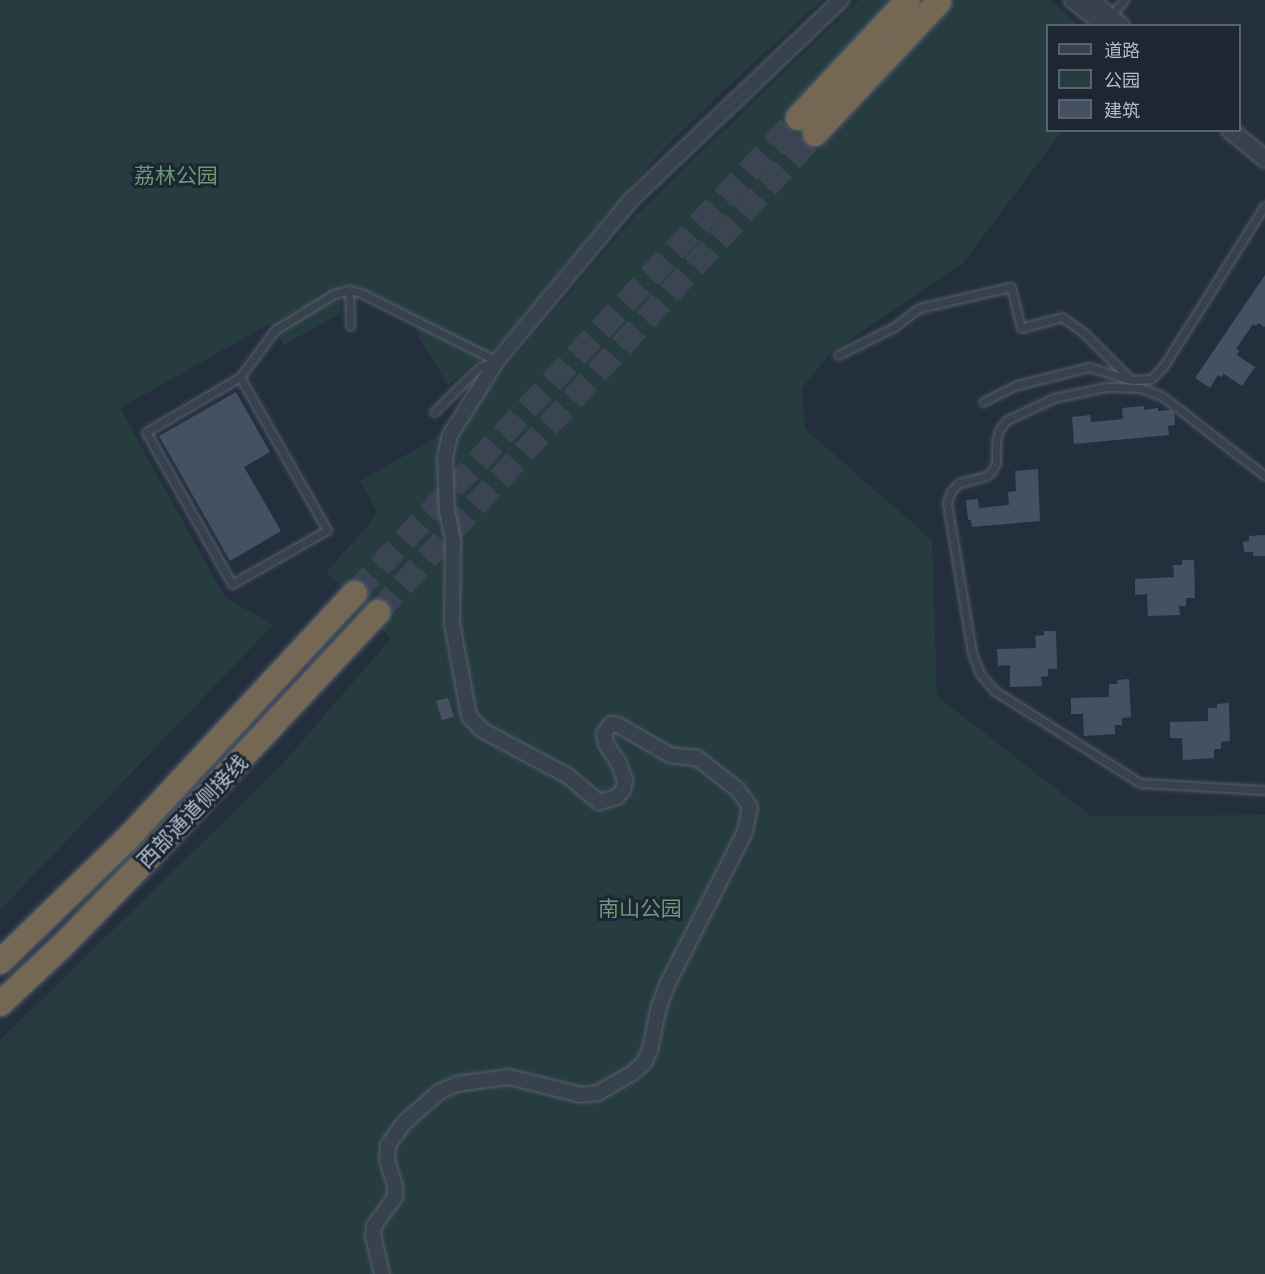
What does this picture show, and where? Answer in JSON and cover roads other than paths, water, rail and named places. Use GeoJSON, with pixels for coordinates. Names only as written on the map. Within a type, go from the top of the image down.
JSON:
{"type":"FeatureCollection","features":[{"type":"Feature","properties":{"kind":"highway"},"geometry":{"type":"LineString","coordinates":[[908,0],[806,126],[939,2]]}},
{"type":"Feature","properties":{"kind":"highway","name":"西部通道侧接线"},"geometry":{"type":"LineString","coordinates":[[0,962],[127,839],[355,593]]}},
{"type":"Feature","properties":{"kind":"highway","name":"西部通道侧接线"},"geometry":{"type":"LineString","coordinates":[[0,1004],[61,947],[147,859],[378,612]]}},
{"type":"Feature","properties":{"kind":"street"},"geometry":{"type":"LineString","coordinates":[[382,1274],[373,1236],[374,1226],[395,1197],[395,1186],[387,1160],[388,1144],[405,1122],[439,1092],[456,1084],[509,1077],[581,1095],[597,1093],[637,1069],[650,1050],[658,1010],[668,983],[745,831],[750,807],[737,789],[698,758],[670,755],[618,725],[611,724],[604,733],[606,744],[626,780],[623,790],[610,801],[599,802],[559,770],[482,730],[469,716],[452,623],[453,541],[447,511],[445,458],[450,435],[497,361],[604,230],[651,178],[841,0]]}},
{"type":"Feature","properties":{"kind":"street"},"geometry":{"type":"LineString","coordinates":[[1073,0],[1110,23]]}},
{"type":"Feature","properties":{"kind":"street"},"geometry":{"type":"LineString","coordinates":[[1090,0],[1110,23]]}},
{"type":"Feature","properties":{"kind":"street"},"geometry":{"type":"LineString","coordinates":[[1241,125],[1265,145]]}},
{"type":"Feature","properties":{"kind":"street"},"geometry":{"type":"LineString","coordinates":[[1232,132],[1265,159]]}},
{"type":"Feature","properties":{"kind":"lane"},"geometry":{"type":"LineString","coordinates":[[1110,23],[1124,0]]}},
{"type":"Feature","properties":{"kind":"lane"},"geometry":{"type":"LineString","coordinates":[[983,402],[1017,385],[1089,367],[1131,380],[1150,379],[1163,367],[1265,205]]}},
{"type":"Feature","properties":{"kind":"lane"},"geometry":{"type":"LineString","coordinates":[[838,355],[894,327],[919,308],[1011,287],[1021,328],[1062,317],[1084,333],[1131,380]]}},
{"type":"Feature","properties":{"kind":"lane"},"geometry":{"type":"LineString","coordinates":[[240,377],[327,530],[232,584],[146,432],[240,377],[275,330],[334,294],[349,290],[361,293],[497,361]]}},
{"type":"Feature","properties":{"kind":"lane"},"geometry":{"type":"LineString","coordinates":[[349,290],[350,326]]}},
{"type":"Feature","properties":{"kind":"lane"},"geometry":{"type":"LineString","coordinates":[[434,412],[470,376],[480,368],[497,361]]}},
{"type":"Feature","properties":{"kind":"lane"},"geometry":{"type":"LineString","coordinates":[[1265,476],[1162,396],[1140,388],[1106,387],[1054,398],[1007,420],[997,436],[996,463],[993,471],[986,476],[959,483],[951,491],[948,503],[972,653],[980,674],[994,691],[1140,783],[1265,790]]}},
{"type":"Feature","properties":{"kind":"tunnel"},"geometry":{"type":"LineString","coordinates":[[355,593],[798,118]]}},
{"type":"Feature","properties":{"kind":"tunnel"},"geometry":{"type":"LineString","coordinates":[[378,612],[815,134]]}},
{"type":"Feature","properties":{"kind":"park label","name":"荔林公园"},"geometry":{"type":"Point","coordinates":[176,175]}},
{"type":"Feature","properties":{"kind":"park label","name":"南山公园"},"geometry":{"type":"Point","coordinates":[640,908]}}]}
